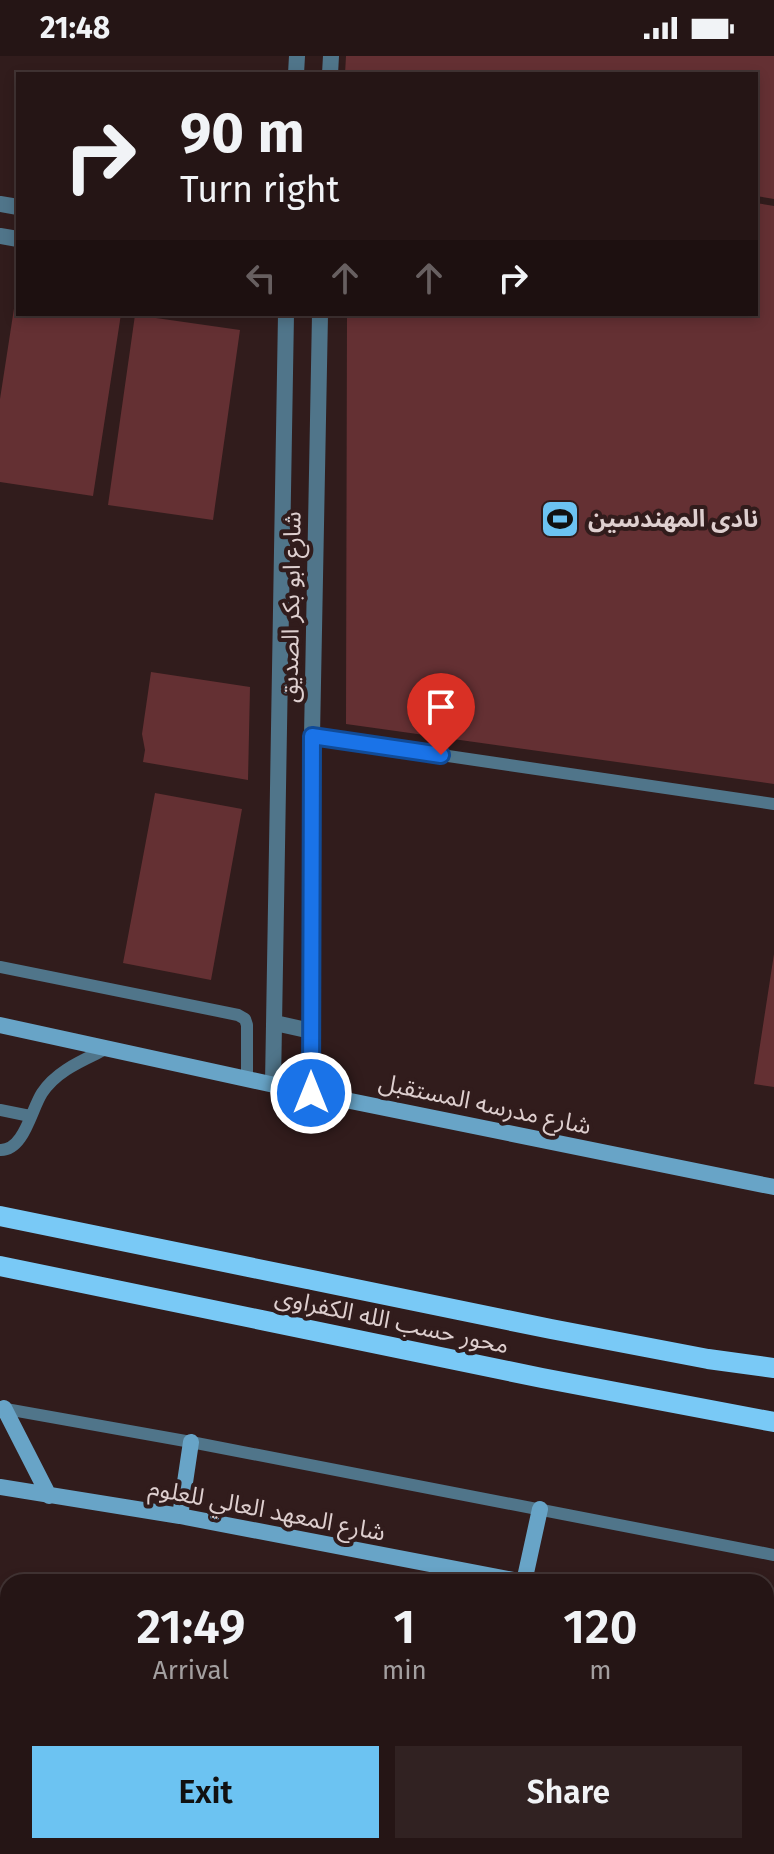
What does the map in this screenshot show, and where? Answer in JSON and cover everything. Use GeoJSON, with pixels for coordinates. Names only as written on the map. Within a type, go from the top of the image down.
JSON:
{"type":"FeatureCollection","features":[{"type":"Feature","properties":{"kind":"main road","name":"محور حسب الله الكفراوى"},"geometry":{"type":"LineString","coordinates":[[0,1216],[551,1329],[708,1359],[774,1368]]}},
{"type":"Feature","properties":{"kind":"main road","name":"محور حسب الله الكفراوى"},"geometry":{"type":"LineString","coordinates":[[0,1266],[542,1378],[774,1422]]}},
{"type":"Feature","properties":{"kind":"street","name":"شارع ابو بكر الصديق"},"geometry":{"type":"LineString","coordinates":[[273,1084],[286,316]]}},
{"type":"Feature","properties":{"kind":"street","name":"شارع ابو بكر الصديق"},"geometry":{"type":"LineString","coordinates":[[311,1093],[312,736],[320,316]]}},
{"type":"Feature","properties":{"kind":"street"},"geometry":{"type":"LineString","coordinates":[[275,1023],[311,1031]]}},
{"type":"Feature","properties":{"kind":"street","name":"شارع مدرسه المستقبل"},"geometry":{"type":"LineString","coordinates":[[0,1025],[311,1093],[774,1187]]}},
{"type":"Feature","properties":{"kind":"street"},"geometry":{"type":"LineString","coordinates":[[2,1408],[49,1496]]}},
{"type":"Feature","properties":{"kind":"street"},"geometry":{"type":"LineString","coordinates":[[180,1516],[191,1442]]}},
{"type":"Feature","properties":{"kind":"street","name":"شارع المعهد العالي للعلوم"},"geometry":{"type":"LineString","coordinates":[[0,1487],[180,1516],[482,1574]]}},
{"type":"Feature","properties":{"kind":"street"},"geometry":{"type":"LineString","coordinates":[[526,1574],[540,1509]]}},
{"type":"Feature","properties":{"kind":"lane"},"geometry":{"type":"LineString","coordinates":[[312,736],[774,804]]}},
{"type":"Feature","properties":{"kind":"lane"},"geometry":{"type":"LineString","coordinates":[[0,967],[238,1015],[245,1019],[247,1025],[247,1078]]}},
{"type":"Feature","properties":{"kind":"lane"},"geometry":{"type":"LineString","coordinates":[[0,1150],[6,1150],[16,1143],[41,1094],[58,1074],[108,1048]]}},
{"type":"Feature","properties":{"kind":"lane"},"geometry":{"type":"LineString","coordinates":[[0,1110],[30,1116]]}},
{"type":"Feature","properties":{"kind":"lane"},"geometry":{"type":"LineString","coordinates":[[2,1408],[774,1555]]}},
{"type":"Feature","properties":{"kind":"shaded area"},"geometry":{"type":"Polygon","coordinates":[[[346,56],[774,56],[774,199],[758,196],[758,72],[345,72],[346,56]]]}},
{"type":"Feature","properties":{"kind":"shaded area","name":"نادى المهندسين"},"geometry":{"type":"Polygon","coordinates":[[[758,203],[774,206],[774,784],[346,724],[347,316],[758,316],[758,203]]]}},
{"type":"Feature","properties":{"kind":"shaded area"},"geometry":{"type":"Polygon","coordinates":[[[16,295],[16,316],[121,316],[93,496],[0,482],[0,399],[16,295]]]}},
{"type":"Feature","properties":{"kind":"shaded area"},"geometry":{"type":"Polygon","coordinates":[[[135,316],[240,330],[213,520],[108,505],[135,316]]]}},
{"type":"Feature","properties":{"kind":"shaded area"},"geometry":{"type":"Polygon","coordinates":[[[151,672],[250,687],[248,780],[143,762],[145,750],[142,734],[151,672]]]}},
{"type":"Feature","properties":{"kind":"shaded area"},"geometry":{"type":"Polygon","coordinates":[[[155,793],[242,809],[211,980],[123,963],[155,793]]]}},
{"type":"Feature","properties":{"kind":"shaded area"},"geometry":{"type":"Polygon","coordinates":[[[774,954],[774,1087],[754,1084],[774,954]]]}},
{"type":"Feature","properties":{"kind":"place","name":"نادى المهندسين"},"geometry":{"type":"Point","coordinates":[560,519]}},
{"type":"Feature","properties":{"kind":"route"},"geometry":{"type":"LineString","coordinates":[[311,1093],[312,736],[441,755]]}}]}
